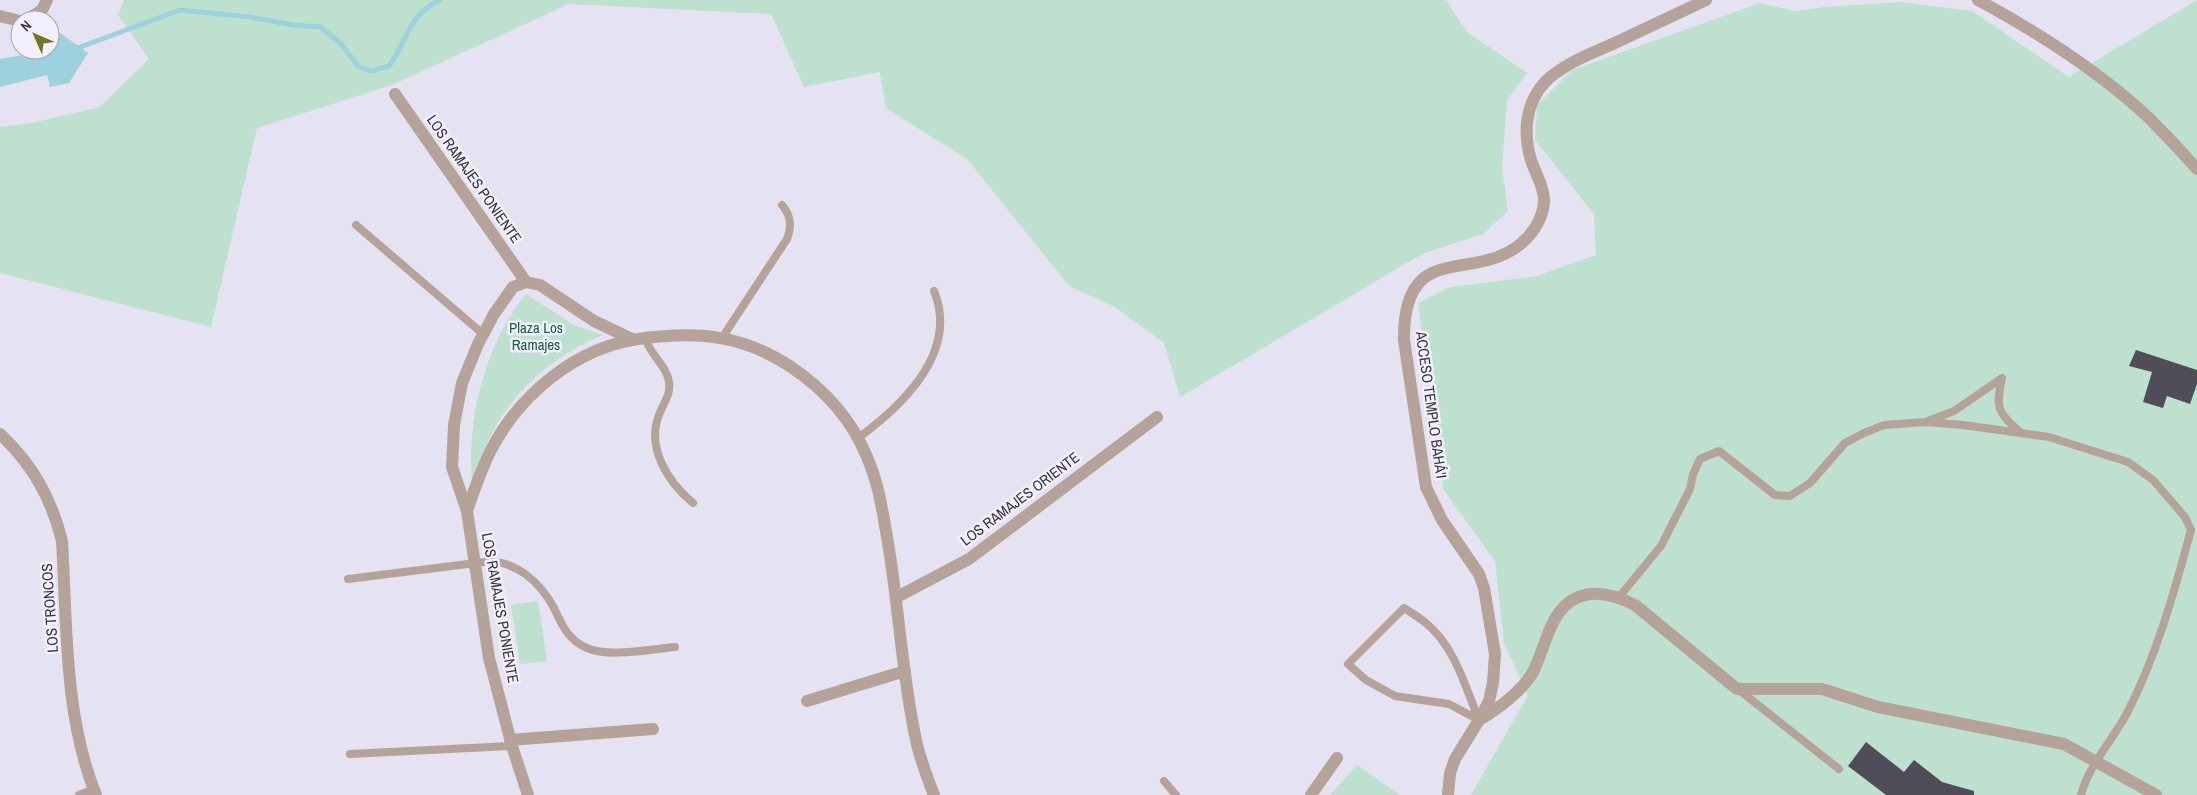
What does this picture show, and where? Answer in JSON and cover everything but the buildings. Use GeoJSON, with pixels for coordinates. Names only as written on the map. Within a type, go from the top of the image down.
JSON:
{"type":"FeatureCollection","features":[{"type":"Feature","properties":{"kind":"street","name":"ACCESO TEMPLO BAHÁ'I"},"geometry":{"type":"LineString","coordinates":[[1448,795],[1450,773],[1455,759],[1480,720],[1489,701],[1493,682],[1495,654],[1484,588],[1479,574],[1442,520],[1426,487],[1404,340],[1404,321],[1408,301],[1414,288],[1432,272],[1491,259],[1509,252],[1528,237],[1536,226],[1541,215],[1544,199],[1541,184],[1531,160],[1526,124],[1528,111],[1545,82],[1570,64],[1706,0]]}},
{"type":"Feature","properties":{"kind":"street"},"geometry":{"type":"LineString","coordinates":[[1978,0],[2033,31],[2096,73],[2150,119],[2197,169]]}},
{"type":"Feature","properties":{"kind":"street","name":"LOS RAMAJES PONIENTE"},"geometry":{"type":"LineString","coordinates":[[395,94],[526,282],[513,287],[504,298],[483,334],[462,383],[454,425],[452,467],[467,511],[490,658],[511,743],[528,795]]}},
{"type":"Feature","properties":{"kind":"street"},"geometry":{"type":"LineString","coordinates":[[526,282],[540,285],[594,321],[640,339]]}},
{"type":"Feature","properties":{"kind":"street"},"geometry":{"type":"LineString","coordinates":[[467,511],[492,448],[504,428],[532,394],[567,366],[606,346],[677,334],[722,338],[765,352],[803,375],[836,406],[858,438],[870,464],[879,492],[897,597],[905,671],[916,742],[934,795]]}},
{"type":"Feature","properties":{"kind":"street","name":"LOS RAMAJES ORIENTE"},"geometry":{"type":"LineString","coordinates":[[897,597],[969,558],[1157,417]]}},
{"type":"Feature","properties":{"kind":"street","name":"LOS TRONCOS"},"geometry":{"type":"LineString","coordinates":[[0,434],[28,464],[46,494],[57,520],[62,540],[74,711],[95,792]]}},
{"type":"Feature","properties":{"kind":"street"},"geometry":{"type":"LineString","coordinates":[[1480,720],[1494,712],[1528,679],[1551,627],[1566,604],[1576,597],[1588,594],[1619,597],[1635,605],[1737,689],[1822,689],[1878,707],[2064,744],[2156,795]]}},
{"type":"Feature","properties":{"kind":"street"},"geometry":{"type":"LineString","coordinates":[[807,701],[905,671]]}},
{"type":"Feature","properties":{"kind":"street"},"geometry":{"type":"LineString","coordinates":[[511,743],[653,729]]}},
{"type":"Feature","properties":{"kind":"street"},"geometry":{"type":"LineString","coordinates":[[1311,795],[1337,758]]}},
{"type":"Feature","properties":{"kind":"lane"},"geometry":{"type":"LineString","coordinates":[[722,338],[787,239],[791,224],[790,217],[782,204]]}},
{"type":"Feature","properties":{"kind":"lane"},"geometry":{"type":"LineString","coordinates":[[356,225],[483,334]]}},
{"type":"Feature","properties":{"kind":"lane"},"geometry":{"type":"LineString","coordinates":[[858,438],[892,410],[914,386],[928,365],[941,326],[938,302],[934,291]]}},
{"type":"Feature","properties":{"kind":"lane"},"geometry":{"type":"LineString","coordinates":[[640,339],[663,367],[669,380],[668,396],[656,422],[657,449],[664,469],[672,481],[693,503]]}},
{"type":"Feature","properties":{"kind":"lane"},"geometry":{"type":"LineString","coordinates":[[1926,422],[1954,411],[2002,378],[1997,398],[1999,408],[2004,417],[2021,433]]}},
{"type":"Feature","properties":{"kind":"lane"},"geometry":{"type":"LineString","coordinates":[[1619,597],[1661,546],[1690,489],[1693,474],[1700,459],[1710,453],[1719,451],[1775,495],[1790,496],[1814,479],[1846,443],[1884,425],[1926,422],[2049,437],[2128,462],[2153,480],[2185,516],[2191,530],[2157,643],[2126,714],[2086,777],[2081,795]]}},
{"type":"Feature","properties":{"kind":"lane"},"geometry":{"type":"LineString","coordinates":[[348,579],[475,565],[493,561],[503,562],[518,569],[536,584],[546,596],[570,637],[587,648],[605,652],[675,647]]}},
{"type":"Feature","properties":{"kind":"lane"},"geometry":{"type":"LineString","coordinates":[[1404,608],[1428,624],[1442,640],[1480,720],[1449,704],[1395,696],[1366,680],[1348,664],[1404,608]]}},
{"type":"Feature","properties":{"kind":"lane"},"geometry":{"type":"LineString","coordinates":[[1737,689],[1839,769]]}},
{"type":"Feature","properties":{"kind":"lane"},"geometry":{"type":"LineString","coordinates":[[350,754],[511,743]]}},
{"type":"Feature","properties":{"kind":"lane"},"geometry":{"type":"LineString","coordinates":[[1164,781],[1176,795]]}},
{"type":"Feature","properties":{"kind":"lane"},"geometry":{"type":"LineString","coordinates":[[79,795],[95,792]]}},
{"type":"Feature","properties":{"kind":"green space"},"geometry":{"type":"Polygon","coordinates":[[[124,0],[1446,0],[1467,32],[1527,73],[1507,100],[1502,167],[1508,211],[1483,234],[1422,254],[1180,397],[1164,343],[1115,307],[1069,286],[968,160],[886,108],[880,72],[804,87],[771,14],[569,4],[392,85],[257,128],[211,327],[0,273],[0,127],[32,123],[100,107],[149,59],[118,15],[124,0]]]}},
{"type":"Feature","properties":{"kind":"green space"},"geometry":{"type":"Polygon","coordinates":[[[2197,0],[2197,795],[1471,795],[1528,695],[1504,643],[1495,561],[1443,489],[1418,303],[1450,287],[1537,276],[1596,255],[1594,214],[1535,140],[1537,105],[1572,70],[1760,3],[1795,11],[1824,7],[1901,2],[1972,11],[2069,77],[2197,0]]]}},
{"type":"Feature","properties":{"kind":"green space","name":"Plaza Los Ramajes"},"geometry":{"type":"Polygon","coordinates":[[[526,294],[574,325],[603,335],[557,360],[537,375],[520,392],[492,432],[472,481],[473,432],[476,407],[482,383],[500,335],[526,294]]]}},
{"type":"Feature","properties":{"kind":"green space"},"geometry":{"type":"Polygon","coordinates":[[[538,601],[547,661],[520,664],[511,605],[538,601]]]}},
{"type":"Feature","properties":{"kind":"green space"},"geometry":{"type":"Polygon","coordinates":[[[1357,765],[1400,795],[1330,795],[1357,765]]]}},
{"type":"Feature","properties":{"kind":"water"},"geometry":{"type":"Polygon","coordinates":[[[60,33],[88,53],[69,83],[50,87],[47,75],[0,87],[0,59],[10,57],[10,60],[60,60],[60,33]]]}},
{"type":"Feature","properties":{"kind":"waterway"},"geometry":{"type":"LineString","coordinates":[[75,49],[180,10],[321,27],[342,45],[358,66],[371,71],[389,66],[414,21],[420,14],[440,0]]}}]}
